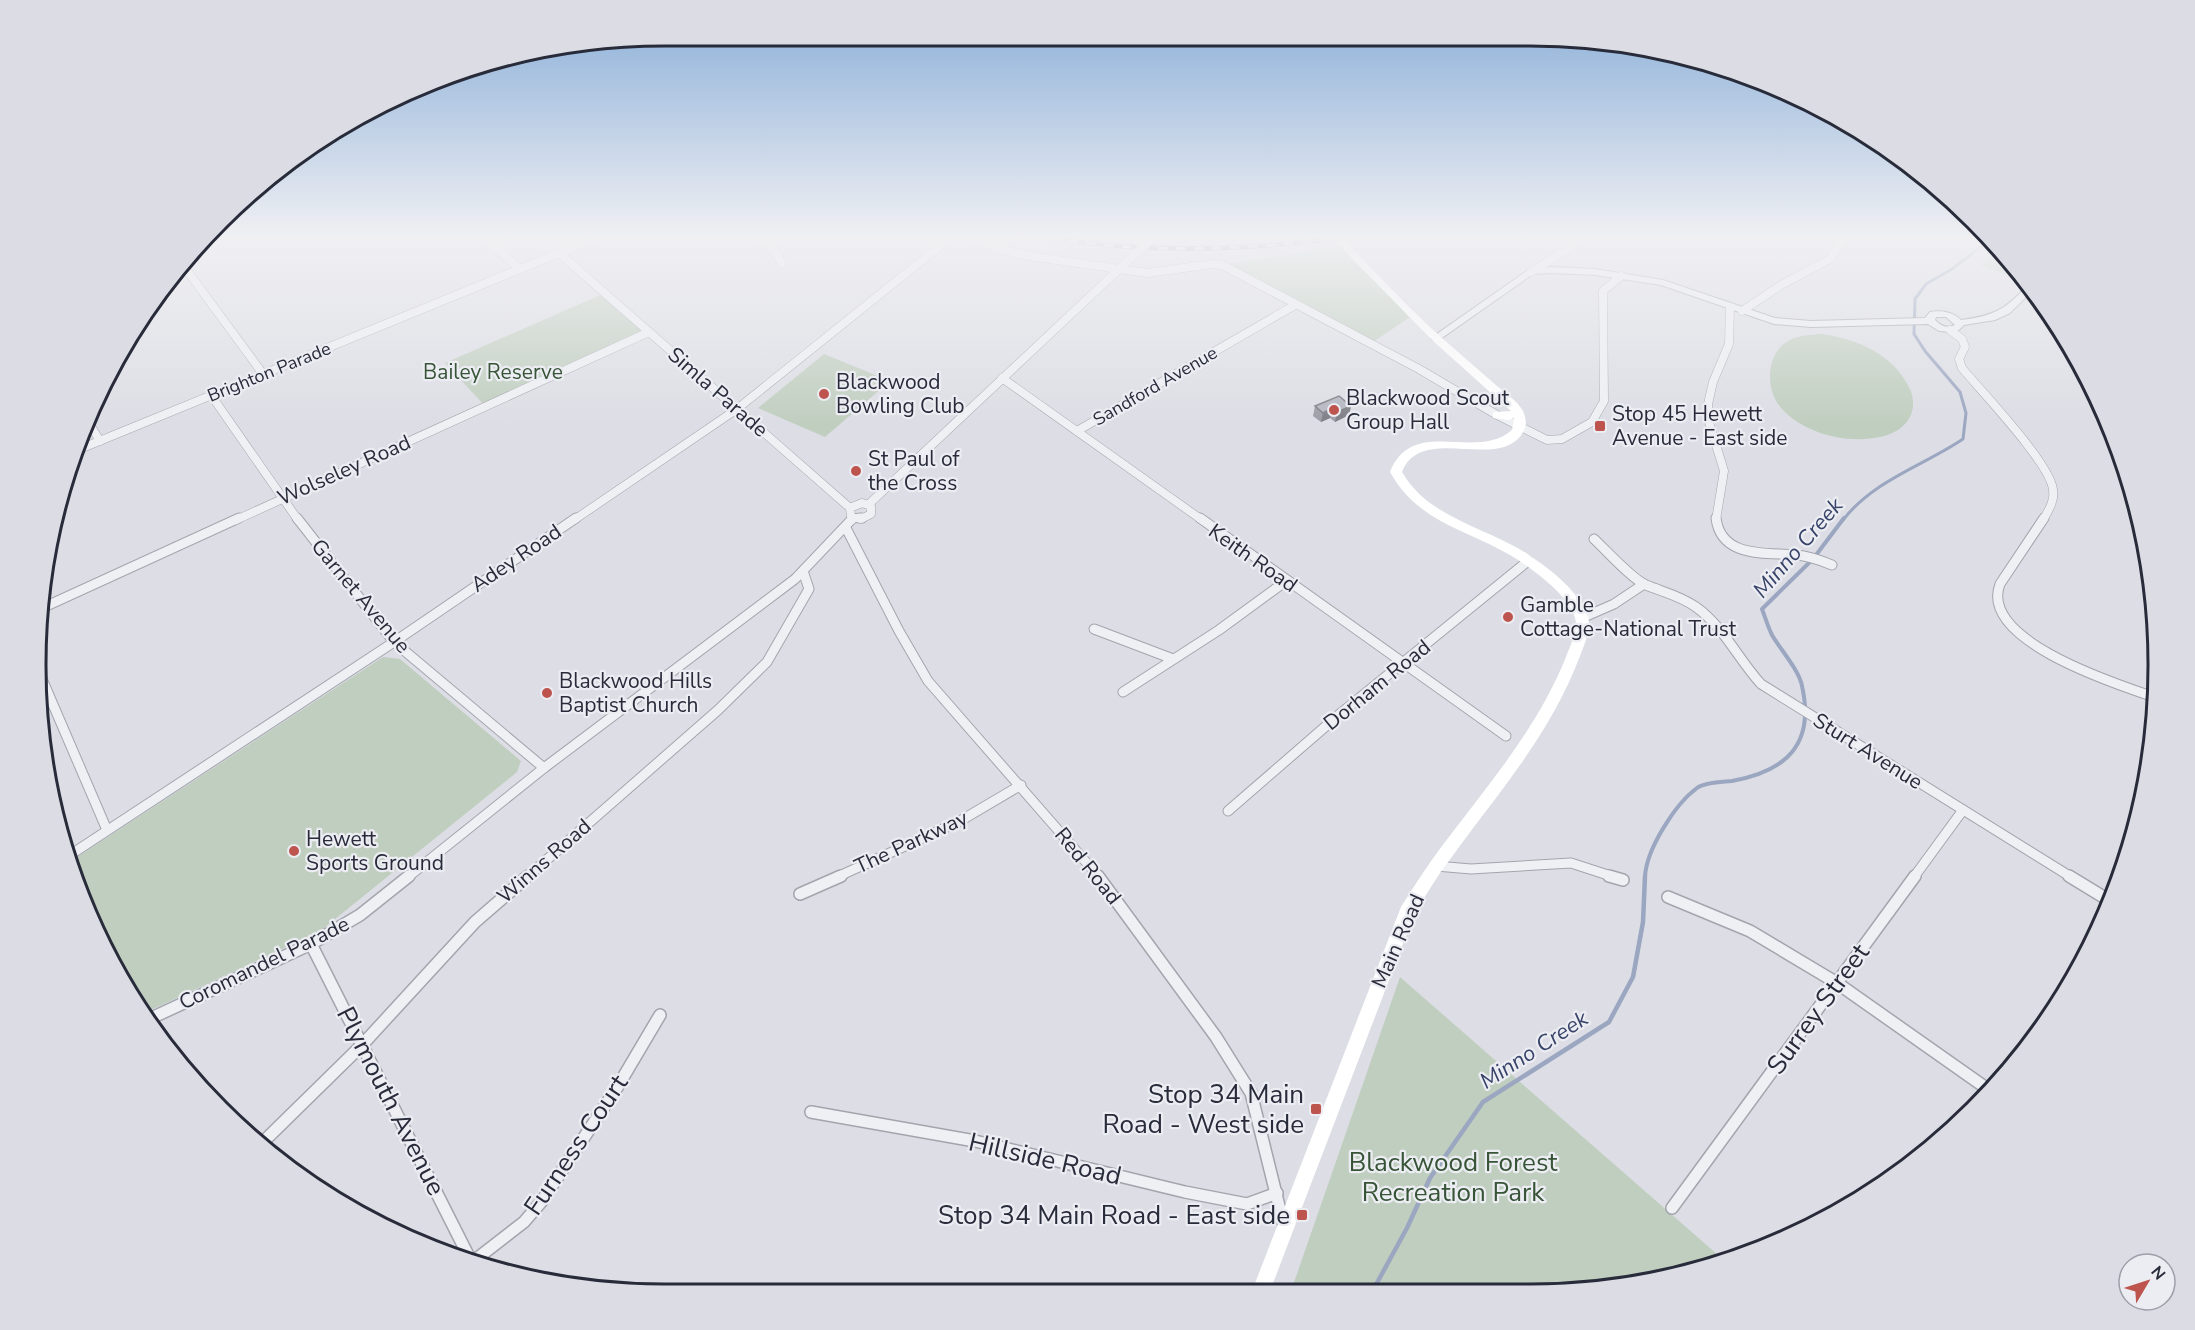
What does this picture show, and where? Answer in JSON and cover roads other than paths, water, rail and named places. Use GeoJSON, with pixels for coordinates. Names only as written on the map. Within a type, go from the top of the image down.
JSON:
{"type":"FeatureCollection","features":[{"type":"Feature","properties":{"kind":"main road"},"geometry":{"type":"LineString","coordinates":[[1398,300],[1436,338],[1518,412],[1521,421],[1517,433],[1497,444],[1442,445],[1410,451],[1401,459],[1396,472],[1401,486],[1437,513],[1508,548],[1528,561],[1567,595],[1582,618]]}},
{"type":"Feature","properties":{"kind":"main road"},"geometry":{"type":"LineString","coordinates":[[1497,415],[1509,416],[1518,412]]}},
{"type":"Feature","properties":{"kind":"main road","name":"Main Road"},"geometry":{"type":"LineString","coordinates":[[1264,1284],[1407,912],[1436,866],[1525,749],[1576,653],[1583,630],[1582,618]]}},
{"type":"Feature","properties":{"kind":"street"},"geometry":{"type":"LineString","coordinates":[[209,300],[263,374]]}},
{"type":"Feature","properties":{"kind":"street","name":"Brighton Parade"},"geometry":{"type":"LineString","coordinates":[[87,446],[444,300]]}},
{"type":"Feature","properties":{"kind":"street","name":"Simla Parade"},"geometry":{"type":"LineString","coordinates":[[613,300],[852,513]]}},
{"type":"Feature","properties":{"kind":"street","name":"Adey Road"},"geometry":{"type":"LineString","coordinates":[[75,851],[394,642],[737,409],[873,300]]}},
{"type":"Feature","properties":{"kind":"street"},"geometry":{"type":"LineString","coordinates":[[852,513],[859,503],[868,504],[1086,300]]}},
{"type":"Feature","properties":{"kind":"street"},"geometry":{"type":"LineString","coordinates":[[1286,300],[1419,369],[1520,428],[1547,440],[1562,439],[1592,422],[1604,401],[1603,300]]}},
{"type":"Feature","properties":{"kind":"street"},"geometry":{"type":"LineString","coordinates":[[1436,338],[1491,300]]}},
{"type":"Feature","properties":{"kind":"street"},"geometry":{"type":"LineString","coordinates":[[1711,300],[1774,321],[1811,324],[1925,320],[1939,328],[1950,330],[1958,328],[1959,323]]}},
{"type":"Feature","properties":{"kind":"street"},"geometry":{"type":"LineString","coordinates":[[1742,311],[1758,300]]}},
{"type":"Feature","properties":{"kind":"street"},"geometry":{"type":"LineString","coordinates":[[1925,320],[1939,313],[1959,323],[1998,316],[2011,310],[2020,300]]}},
{"type":"Feature","properties":{"kind":"street","name":"Sandford Avenue"},"geometry":{"type":"LineString","coordinates":[[1077,431],[1295,305]]}},
{"type":"Feature","properties":{"kind":"street"},"geometry":{"type":"LineString","coordinates":[[1730,307],[1728,346],[1712,379],[1708,403],[1708,424],[1724,472],[1716,518],[1718,531],[1733,547],[1742,551],[1807,556],[1832,565]]}},
{"type":"Feature","properties":{"kind":"street"},"geometry":{"type":"LineString","coordinates":[[1950,330],[1962,339],[1965,348],[1959,358],[1962,368],[2031,450],[2053,487],[2054,496],[2040,525],[1998,590],[2000,613],[2016,632],[2046,652],[2083,670],[2147,694]]}},
{"type":"Feature","properties":{"kind":"street","name":"Wolseley Road"},"geometry":{"type":"LineString","coordinates":[[50,604],[649,332]]}},
{"type":"Feature","properties":{"kind":"street","name":"Keith Road"},"geometry":{"type":"LineString","coordinates":[[1002,378],[1506,736]]}},
{"type":"Feature","properties":{"kind":"street","name":"Garnet Avenue"},"geometry":{"type":"LineString","coordinates":[[211,395],[282,499],[394,642],[544,768]]}},
{"type":"Feature","properties":{"kind":"street"},"geometry":{"type":"LineString","coordinates":[[93,430],[100,441]]}},
{"type":"Feature","properties":{"kind":"street","name":"Coromandel Parade"},"geometry":{"type":"LineString","coordinates":[[156,1016],[311,944],[360,915],[544,768],[795,579],[846,528],[852,513],[861,519],[871,514],[873,509],[868,504]]}},
{"type":"Feature","properties":{"kind":"street","name":"Red Road"},"geometry":{"type":"LineString","coordinates":[[846,528],[899,631],[928,681],[1090,864],[1226,1053],[1251,1093],[1284,1228]]}},
{"type":"Feature","properties":{"kind":"street"},"geometry":{"type":"LineString","coordinates":[[1582,618],[1614,604],[1644,584],[1594,539]]}},
{"type":"Feature","properties":{"kind":"street","name":"Dorham Road"},"geometry":{"type":"LineString","coordinates":[[1228,811],[1402,663],[1528,561]]}},
{"type":"Feature","properties":{"kind":"street"},"geometry":{"type":"LineString","coordinates":[[803,571],[807,582]]}},
{"type":"Feature","properties":{"kind":"street"},"geometry":{"type":"LineString","coordinates":[[795,579],[807,582]]}},
{"type":"Feature","properties":{"kind":"street"},"geometry":{"type":"LineString","coordinates":[[1122,692],[1219,630],[1286,581]]}},
{"type":"Feature","properties":{"kind":"street","name":"Winns Road"},"geometry":{"type":"LineString","coordinates":[[267,1138],[362,1045],[475,922],[718,710],[767,662],[808,589],[807,582]]}},
{"type":"Feature","properties":{"kind":"street","name":"Sturt Avenue"},"geometry":{"type":"LineString","coordinates":[[1644,584],[1665,590],[1695,606],[1718,626],[1744,666],[1761,684],[2103,897]]}},
{"type":"Feature","properties":{"kind":"street"},"geometry":{"type":"LineString","coordinates":[[1094,629],[1173,658]]}},
{"type":"Feature","properties":{"kind":"street"},"geometry":{"type":"LineString","coordinates":[[47,691],[108,830]]}},
{"type":"Feature","properties":{"kind":"street","name":"The Parkway"},"geometry":{"type":"LineString","coordinates":[[800,894],[960,821],[1021,785]]}},
{"type":"Feature","properties":{"kind":"street","name":"Surrey Street"},"geometry":{"type":"LineString","coordinates":[[1672,1209],[1962,810]]}},
{"type":"Feature","properties":{"kind":"street"},"geometry":{"type":"LineString","coordinates":[[1436,866],[1471,869],[1571,863],[1623,880]]}},
{"type":"Feature","properties":{"kind":"street"},"geometry":{"type":"LineString","coordinates":[[1668,897],[1749,930],[1837,983],[1983,1086]]}},
{"type":"Feature","properties":{"kind":"street","name":"Plymouth Avenue"},"geometry":{"type":"LineString","coordinates":[[311,944],[468,1251]]}},
{"type":"Feature","properties":{"kind":"street","name":"Furness Court"},"geometry":{"type":"LineString","coordinates":[[481,1255],[524,1222],[542,1201],[618,1086],[660,1015]]}},
{"type":"Feature","properties":{"kind":"street","name":"Hillside Road"},"geometry":{"type":"LineString","coordinates":[[811,1112],[975,1141],[1185,1192],[1247,1204],[1277,1192]]}},
{"type":"Feature","properties":{"kind":"waterway","name":"Minno Creek"},"geometry":{"type":"LineString","coordinates":[[1843,520],[1869,494],[1963,439],[1966,413],[1960,392],[1925,351],[1914,334],[1915,300]]}},
{"type":"Feature","properties":{"kind":"waterway","name":"Minno Creek"},"geometry":{"type":"LineString","coordinates":[[1645,877],[1650,854],[1656,841],[1671,816],[1688,795],[1705,785],[1732,781],[1768,770],[1793,752],[1804,724],[1805,706],[1802,686],[1793,667],[1772,635],[1762,609],[1813,559],[1844,518]]}},
{"type":"Feature","properties":{"kind":"waterway","name":"Minno Creek"},"geometry":{"type":"LineString","coordinates":[[1376,1284],[1407,1228],[1430,1178],[1483,1102],[1609,1022],[1633,977],[1643,922],[1645,876]]}},
{"type":"Feature","properties":{"kind":"place","name":"Blackwood Bowling Club"},"geometry":{"type":"Point","coordinates":[824,394]}},
{"type":"Feature","properties":{"kind":"place","name":"Blackwood Scout Group Hall"},"geometry":{"type":"Point","coordinates":[1334,410]}},
{"type":"Feature","properties":{"kind":"place","name":"Stop 45 Hewett Avenue - East side"},"geometry":{"type":"Point","coordinates":[1600,426]}},
{"type":"Feature","properties":{"kind":"place","name":"St Paul of the Cross"},"geometry":{"type":"Point","coordinates":[856,471]}},
{"type":"Feature","properties":{"kind":"place","name":"Gamble Cottage-National Trust"},"geometry":{"type":"Point","coordinates":[1508,617]}},
{"type":"Feature","properties":{"kind":"place","name":"Blackwood Hills Baptist Church"},"geometry":{"type":"Point","coordinates":[547,693]}},
{"type":"Feature","properties":{"kind":"place","name":"Hewett Sports Ground"},"geometry":{"type":"Point","coordinates":[294,851]}},
{"type":"Feature","properties":{"kind":"place","name":"Stop 34 Main Road - West side"},"geometry":{"type":"Point","coordinates":[1316,1109]}},
{"type":"Feature","properties":{"kind":"place","name":"Stop 34 Main Road - East side"},"geometry":{"type":"Point","coordinates":[1302,1215]}},
{"type":"Feature","properties":{"kind":"park label","name":"Bailey Reserve"},"geometry":{"type":"Point","coordinates":[493,372]}},
{"type":"Feature","properties":{"kind":"park label","name":"Blackwood Forest Recreation Park"},"geometry":{"type":"Point","coordinates":[1453,1177]}}]}
